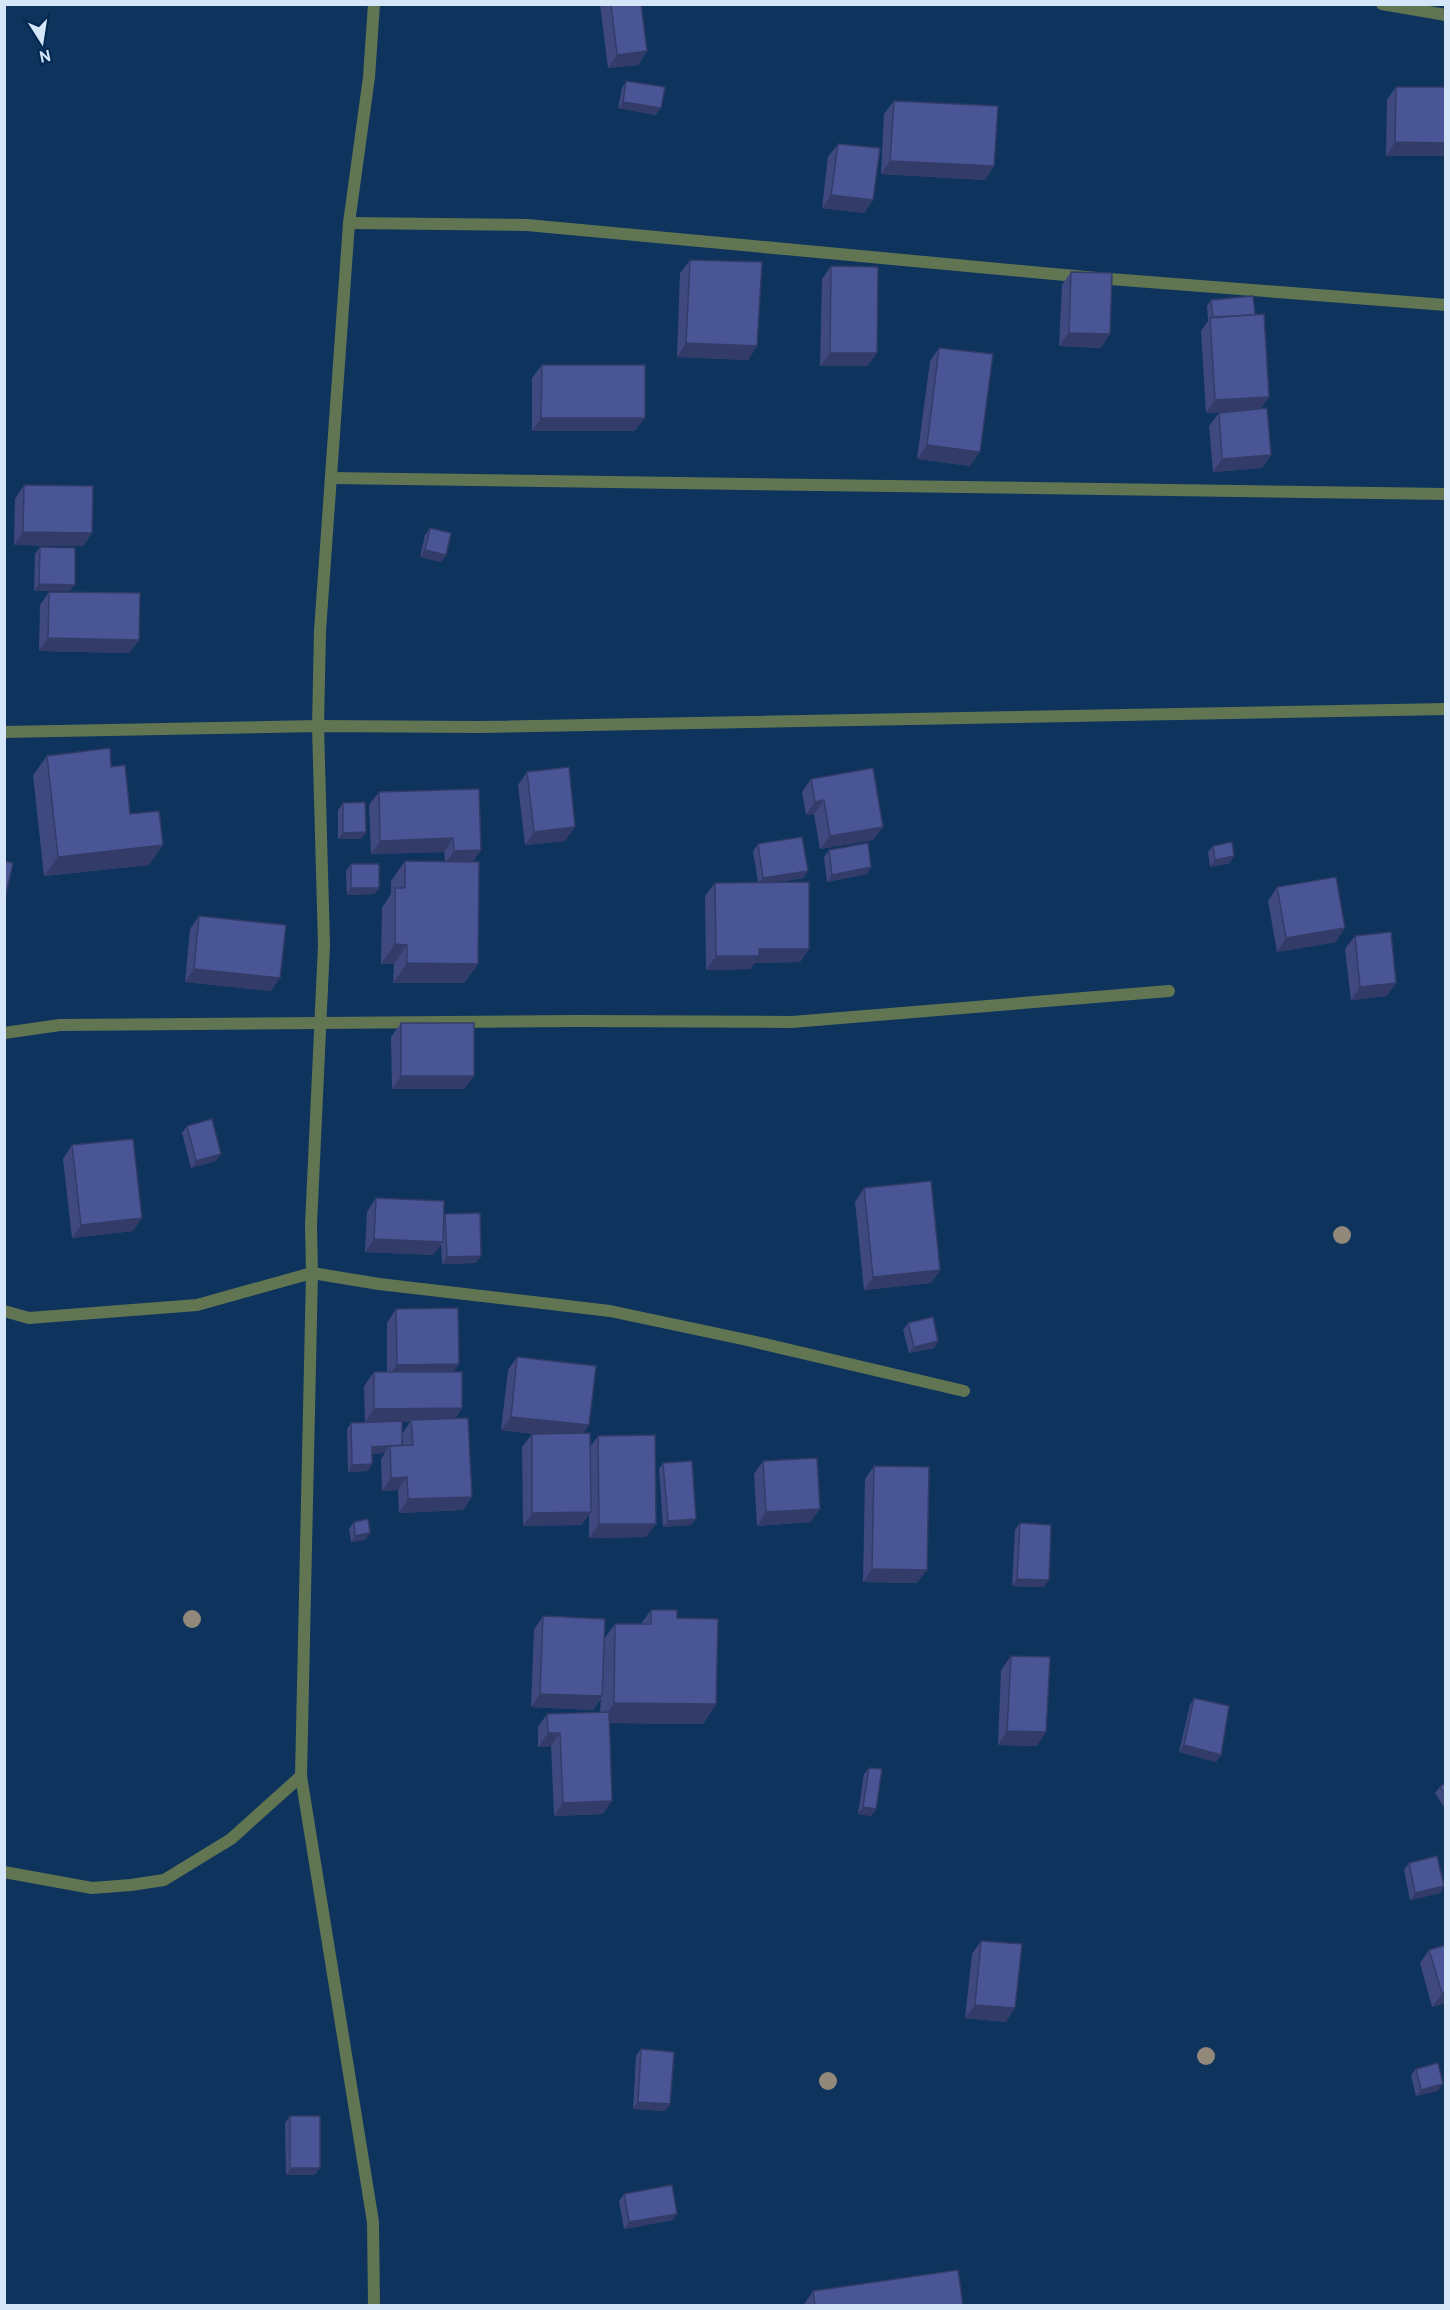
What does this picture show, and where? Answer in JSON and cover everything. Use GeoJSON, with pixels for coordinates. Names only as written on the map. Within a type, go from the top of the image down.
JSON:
{"type":"FeatureCollection","features":[{"type":"Feature","properties":{"kind":"street"},"geometry":{"type":"LineString","coordinates":[[374,4],[369,77],[349,223],[320,631],[318,726],[324,945],[311,1225],[312,1273],[301,1776],[373,2223],[374,2306]]}},
{"type":"Feature","properties":{"kind":"street"},"geometry":{"type":"LineString","coordinates":[[1382,4],[1446,15]]}},
{"type":"Feature","properties":{"kind":"street"},"geometry":{"type":"LineString","coordinates":[[349,223],[527,225],[1096,278],[1446,305]]}},
{"type":"Feature","properties":{"kind":"street"},"geometry":{"type":"LineString","coordinates":[[331,478],[1446,495]]}},
{"type":"Feature","properties":{"kind":"street"},"geometry":{"type":"LineString","coordinates":[[4,732],[318,726],[479,727],[1446,709]]}},
{"type":"Feature","properties":{"kind":"street"},"geometry":{"type":"LineString","coordinates":[[4,1033],[60,1025],[578,1021],[792,1022],[1170,991]]}},
{"type":"Feature","properties":{"kind":"street"},"geometry":{"type":"LineString","coordinates":[[4,1311],[29,1318],[197,1305],[312,1273],[379,1284],[610,1311],[747,1340],[964,1391]]}},
{"type":"Feature","properties":{"kind":"street"},"geometry":{"type":"LineString","coordinates":[[4,1872],[92,1888],[164,1880],[231,1839],[301,1776]]}},
{"type":"Feature","properties":{"kind":"building"},"geometry":{"type":"Polygon","coordinates":[[[611,4],[641,4],[647,51],[617,55],[611,4]]]}},
{"type":"Feature","properties":{"kind":"building"},"geometry":{"type":"Polygon","coordinates":[[[626,81],[665,87],[661,108],[623,102],[626,81]]]}},
{"type":"Feature","properties":{"kind":"building"},"geometry":{"type":"Polygon","coordinates":[[[1396,87],[1446,87],[1446,143],[1395,142],[1396,87]]]}},
{"type":"Feature","properties":{"kind":"building"},"geometry":{"type":"Polygon","coordinates":[[[894,101],[998,106],[994,166],[890,161],[894,101]]]}},
{"type":"Feature","properties":{"kind":"building"},"geometry":{"type":"Polygon","coordinates":[[[838,144],[880,148],[873,200],[831,195],[838,144]]]}},
{"type":"Feature","properties":{"kind":"building"},"geometry":{"type":"Polygon","coordinates":[[[690,260],[762,262],[757,346],[686,343],[690,260]]]}},
{"type":"Feature","properties":{"kind":"building"},"geometry":{"type":"Polygon","coordinates":[[[831,266],[878,267],[877,353],[830,353],[831,266]]]}},
{"type":"Feature","properties":{"kind":"building"},"geometry":{"type":"Polygon","coordinates":[[[1071,272],[1112,273],[1110,334],[1069,333],[1071,272]]]}},
{"type":"Feature","properties":{"kind":"building"},"geometry":{"type":"Polygon","coordinates":[[[1253,296],[1255,315],[1213,317],[1211,300],[1253,296]]]}},
{"type":"Feature","properties":{"kind":"building"},"geometry":{"type":"Polygon","coordinates":[[[1264,314],[1269,397],[1215,400],[1210,318],[1264,314]]]}},
{"type":"Feature","properties":{"kind":"building"},"geometry":{"type":"Polygon","coordinates":[[[939,348],[993,354],[980,452],[927,445],[939,348]]]}},
{"type":"Feature","properties":{"kind":"building"},"geometry":{"type":"Polygon","coordinates":[[[542,365],[645,365],[645,418],[541,418],[542,365]]]}},
{"type":"Feature","properties":{"kind":"building"},"geometry":{"type":"Polygon","coordinates":[[[1267,408],[1271,455],[1222,459],[1219,413],[1267,408]]]}},
{"type":"Feature","properties":{"kind":"building"},"geometry":{"type":"Polygon","coordinates":[[[24,485],[93,486],[92,533],[23,532],[24,485]]]}},
{"type":"Feature","properties":{"kind":"building"},"geometry":{"type":"Polygon","coordinates":[[[430,528],[451,533],[446,555],[425,550],[430,528]]]}},
{"type":"Feature","properties":{"kind":"building"},"geometry":{"type":"Polygon","coordinates":[[[40,547],[75,548],[75,585],[39,584],[40,547]]]}},
{"type":"Feature","properties":{"kind":"building"},"geometry":{"type":"Polygon","coordinates":[[[49,592],[140,593],[139,640],[48,638],[49,592]]]}},
{"type":"Feature","properties":{"kind":"building"},"geometry":{"type":"Polygon","coordinates":[[[110,748],[111,767],[125,765],[130,814],[159,811],[163,845],[58,857],[47,756],[110,748]]]}},
{"type":"Feature","properties":{"kind":"building"},"geometry":{"type":"Polygon","coordinates":[[[569,767],[575,827],[534,832],[527,772],[569,767]]]}},
{"type":"Feature","properties":{"kind":"building"},"geometry":{"type":"Polygon","coordinates":[[[873,768],[883,827],[830,836],[824,800],[815,802],[811,779],[873,768]]]}},
{"type":"Feature","properties":{"kind":"building"},"geometry":{"type":"Polygon","coordinates":[[[479,789],[481,850],[454,851],[453,838],[380,841],[379,792],[479,789]]]}},
{"type":"Feature","properties":{"kind":"building"},"geometry":{"type":"Polygon","coordinates":[[[365,802],[366,832],[343,833],[343,803],[365,802]]]}},
{"type":"Feature","properties":{"kind":"building"},"geometry":{"type":"Polygon","coordinates":[[[802,837],[808,871],[763,878],[758,844],[802,837]]]}},
{"type":"Feature","properties":{"kind":"building"},"geometry":{"type":"Polygon","coordinates":[[[1232,842],[1234,856],[1215,860],[1213,846],[1232,842]]]}},
{"type":"Feature","properties":{"kind":"building"},"geometry":{"type":"Polygon","coordinates":[[[868,843],[871,867],[832,875],[829,850],[868,843]]]}},
{"type":"Feature","properties":{"kind":"building"},"geometry":{"type":"Polygon","coordinates":[[[4,861],[13,863],[5,898],[4,898],[4,861]]]}},
{"type":"Feature","properties":{"kind":"building"},"geometry":{"type":"Polygon","coordinates":[[[405,861],[479,862],[478,964],[407,963],[407,945],[395,944],[395,888],[405,888],[405,861]]]}},
{"type":"Feature","properties":{"kind":"building"},"geometry":{"type":"Polygon","coordinates":[[[351,864],[379,864],[379,888],[351,888],[351,864]]]}},
{"type":"Feature","properties":{"kind":"building"},"geometry":{"type":"Polygon","coordinates":[[[1336,877],[1345,928],[1286,938],[1277,887],[1336,877]]]}},
{"type":"Feature","properties":{"kind":"building"},"geometry":{"type":"Polygon","coordinates":[[[809,882],[809,949],[759,949],[759,956],[716,956],[715,883],[809,882]]]}},
{"type":"Feature","properties":{"kind":"building"},"geometry":{"type":"Polygon","coordinates":[[[199,916],[286,925],[280,978],[194,969],[199,916]]]}},
{"type":"Feature","properties":{"kind":"building"},"geometry":{"type":"Polygon","coordinates":[[[1391,932],[1396,983],[1360,987],[1355,936],[1391,932]]]}},
{"type":"Feature","properties":{"kind":"building"},"geometry":{"type":"Polygon","coordinates":[[[401,1023],[474,1023],[474,1076],[401,1076],[401,1023]]]}},
{"type":"Feature","properties":{"kind":"building"},"geometry":{"type":"Polygon","coordinates":[[[212,1119],[221,1154],[196,1161],[187,1126],[212,1119]]]}},
{"type":"Feature","properties":{"kind":"building"},"geometry":{"type":"Polygon","coordinates":[[[133,1139],[142,1218],[81,1225],[72,1145],[133,1139]]]}},
{"type":"Feature","properties":{"kind":"building"},"geometry":{"type":"Polygon","coordinates":[[[931,1181],[940,1270],[873,1277],[864,1188],[931,1181]]]}},
{"type":"Feature","properties":{"kind":"building"},"geometry":{"type":"Polygon","coordinates":[[[376,1198],[444,1201],[443,1242],[374,1239],[376,1198]]]}},
{"type":"Feature","properties":{"kind":"building"},"geometry":{"type":"Polygon","coordinates":[[[480,1213],[481,1256],[447,1257],[445,1214],[480,1213]]]}},
{"type":"Feature","properties":{"kind":"building"},"geometry":{"type":"Polygon","coordinates":[[[458,1308],[459,1364],[397,1365],[396,1309],[458,1308]]]}},
{"type":"Feature","properties":{"kind":"building"},"geometry":{"type":"Polygon","coordinates":[[[933,1317],[938,1341],[914,1347],[908,1323],[933,1317]]]}},
{"type":"Feature","properties":{"kind":"building"},"geometry":{"type":"Polygon","coordinates":[[[517,1357],[596,1366],[589,1425],[511,1417],[517,1357]]]}},
{"type":"Feature","properties":{"kind":"building"},"geometry":{"type":"Polygon","coordinates":[[[374,1372],[462,1372],[462,1408],[374,1409],[374,1372]]]}},
{"type":"Feature","properties":{"kind":"building"},"geometry":{"type":"Polygon","coordinates":[[[468,1418],[472,1497],[408,1499],[407,1477],[391,1478],[390,1446],[413,1445],[411,1420],[468,1418]]]}},
{"type":"Feature","properties":{"kind":"building"},"geometry":{"type":"Polygon","coordinates":[[[402,1421],[402,1445],[372,1447],[372,1464],[352,1465],[351,1423],[402,1421]]]}},
{"type":"Feature","properties":{"kind":"building"},"geometry":{"type":"Polygon","coordinates":[[[590,1433],[591,1512],[532,1513],[532,1434],[590,1433]]]}},
{"type":"Feature","properties":{"kind":"building"},"geometry":{"type":"Polygon","coordinates":[[[655,1435],[656,1524],[599,1524],[598,1436],[655,1435]]]}},
{"type":"Feature","properties":{"kind":"building"},"geometry":{"type":"Polygon","coordinates":[[[817,1458],[820,1509],[766,1512],[763,1461],[817,1458]]]}},
{"type":"Feature","properties":{"kind":"building"},"geometry":{"type":"Polygon","coordinates":[[[692,1461],[696,1519],[668,1521],[663,1463],[692,1461]]]}},
{"type":"Feature","properties":{"kind":"building"},"geometry":{"type":"Polygon","coordinates":[[[874,1466],[929,1467],[927,1570],[872,1569],[874,1466]]]}},
{"type":"Feature","properties":{"kind":"building"},"geometry":{"type":"Polygon","coordinates":[[[368,1519],[370,1533],[355,1536],[354,1522],[368,1519]]]}},
{"type":"Feature","properties":{"kind":"building"},"geometry":{"type":"Polygon","coordinates":[[[1020,1523],[1051,1525],[1049,1580],[1017,1579],[1020,1523]]]}},
{"type":"Feature","properties":{"kind":"building"},"geometry":{"type":"Polygon","coordinates":[[[651,1610],[677,1610],[677,1618],[718,1619],[716,1704],[614,1703],[615,1624],[651,1624],[651,1610]]]}},
{"type":"Feature","properties":{"kind":"building"},"geometry":{"type":"Polygon","coordinates":[[[543,1616],[605,1619],[602,1696],[540,1694],[543,1616]]]}},
{"type":"Feature","properties":{"kind":"building"},"geometry":{"type":"Polygon","coordinates":[[[1011,1656],[1050,1657],[1046,1732],[1007,1731],[1011,1656]]]}},
{"type":"Feature","properties":{"kind":"building"},"geometry":{"type":"Polygon","coordinates":[[[1194,1698],[1229,1706],[1221,1755],[1184,1745],[1194,1698]]]}},
{"type":"Feature","properties":{"kind":"building"},"geometry":{"type":"Polygon","coordinates":[[[609,1712],[612,1801],[563,1803],[560,1733],[548,1733],[547,1714],[609,1712]]]}},
{"type":"Feature","properties":{"kind":"building"},"geometry":{"type":"Polygon","coordinates":[[[869,1768],[882,1769],[876,1809],[863,1807],[869,1768]]]}},
{"type":"Feature","properties":{"kind":"building"},"geometry":{"type":"Polygon","coordinates":[[[1446,1783],[1446,1795],[1440,1787],[1446,1783]]]}},
{"type":"Feature","properties":{"kind":"building"},"geometry":{"type":"Polygon","coordinates":[[[1437,1856],[1444,1886],[1415,1893],[1409,1863],[1437,1856]]]}},
{"type":"Feature","properties":{"kind":"building"},"geometry":{"type":"Polygon","coordinates":[[[981,1941],[1022,1944],[1015,2008],[975,2005],[981,1941]]]}},
{"type":"Feature","properties":{"kind":"building"},"geometry":{"type":"Polygon","coordinates":[[[1446,1945],[1446,1992],[1442,1993],[1429,1950],[1446,1945]]]}},
{"type":"Feature","properties":{"kind":"building"},"geometry":{"type":"Polygon","coordinates":[[[641,2049],[674,2052],[670,2104],[638,2102],[641,2049]]]}},
{"type":"Feature","properties":{"kind":"building"},"geometry":{"type":"Polygon","coordinates":[[[1438,2063],[1443,2084],[1421,2090],[1416,2069],[1438,2063]]]}},
{"type":"Feature","properties":{"kind":"building"},"geometry":{"type":"Polygon","coordinates":[[[290,2116],[320,2116],[320,2168],[290,2168],[290,2116]]]}},
{"type":"Feature","properties":{"kind":"building"},"geometry":{"type":"Polygon","coordinates":[[[672,2185],[677,2214],[629,2222],[624,2194],[672,2185]]]}},
{"type":"Feature","properties":{"kind":"building"},"geometry":{"type":"Polygon","coordinates":[[[958,2270],[963,2306],[815,2306],[813,2291],[958,2270]]]}}]}
